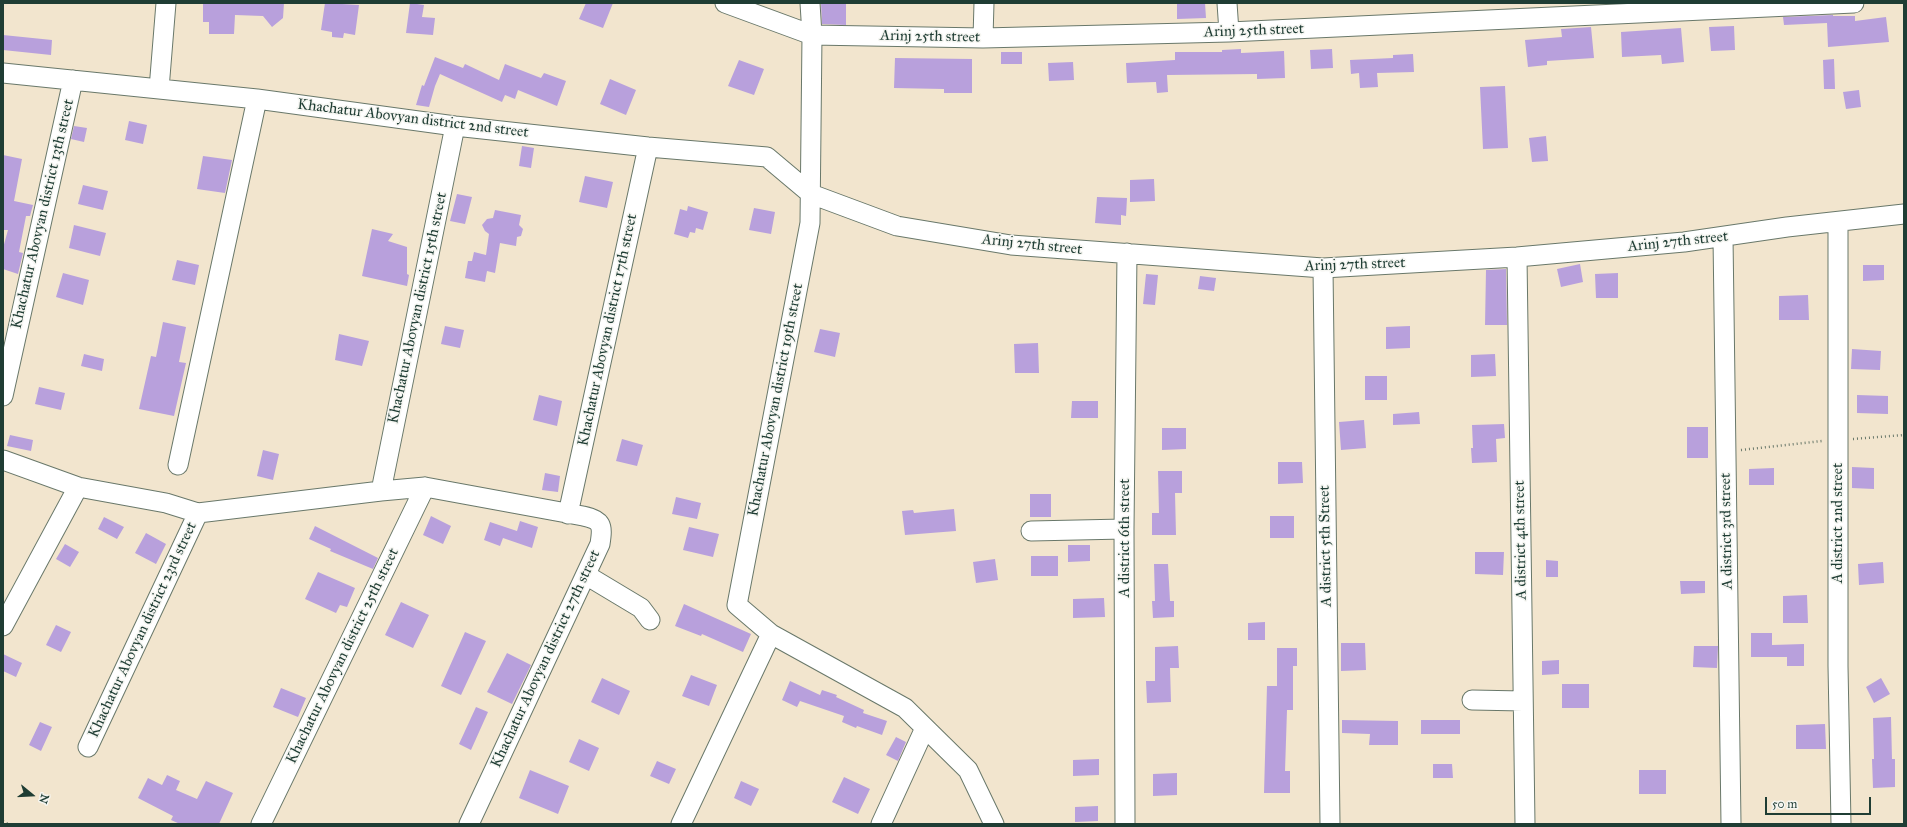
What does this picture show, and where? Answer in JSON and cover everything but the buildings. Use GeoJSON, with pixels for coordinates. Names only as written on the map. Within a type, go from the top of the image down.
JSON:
{"type":"FeatureCollection","features":[{"type":"Feature","properties":{"kind":"street"},"geometry":{"type":"LineString","coordinates":[[160,89],[166,3]]}},
{"type":"Feature","properties":{"kind":"street","name":"Arinj 25th street"},"geometry":{"type":"LineString","coordinates":[[725,3],[812,35],[983,38],[1229,32],[1854,3]]}},
{"type":"Feature","properties":{"kind":"street"},"geometry":{"type":"LineString","coordinates":[[810,3],[812,35],[811,194]]}},
{"type":"Feature","properties":{"kind":"street"},"geometry":{"type":"LineString","coordinates":[[983,38],[984,3]]}},
{"type":"Feature","properties":{"kind":"street"},"geometry":{"type":"LineString","coordinates":[[1227,3],[1229,32]]}},
{"type":"Feature","properties":{"kind":"street","name":"Khachatur Abovyan district 2nd street"},"geometry":{"type":"LineString","coordinates":[[3,73],[257,99],[455,126],[648,147],[767,157],[811,194]]}},
{"type":"Feature","properties":{"kind":"street","name":"Khachatur Abovyan district 13th street"},"geometry":{"type":"LineString","coordinates":[[3,396],[73,80]]}},
{"type":"Feature","properties":{"kind":"street"},"geometry":{"type":"LineString","coordinates":[[178,465],[257,99]]}},
{"type":"Feature","properties":{"kind":"street","name":"Khachatur Abovyan district 15th street"},"geometry":{"type":"LineString","coordinates":[[381,491],[455,126]]}},
{"type":"Feature","properties":{"kind":"street","name":"Khachatur Abovyan district 17th street"},"geometry":{"type":"LineString","coordinates":[[568,514],[648,147]]}},
{"type":"Feature","properties":{"kind":"street","name":"Arinj 27th street"},"geometry":{"type":"LineString","coordinates":[[811,194],[897,226],[1011,245],[1323,268],[1517,257],[1723,237],[1787,227],[1904,214]]}},
{"type":"Feature","properties":{"kind":"street","name":"Khachatur Abovyan district 19th street"},"geometry":{"type":"LineString","coordinates":[[771,634],[737,605],[810,223],[811,194]]}},
{"type":"Feature","properties":{"kind":"street","name":"A district 2nd street"},"geometry":{"type":"LineString","coordinates":[[1838,222],[1838,666],[1841,824]]}},
{"type":"Feature","properties":{"kind":"street","name":"A district 3rd street"},"geometry":{"type":"LineString","coordinates":[[1723,237],[1731,824]]}},
{"type":"Feature","properties":{"kind":"street","name":"A district 6th street"},"geometry":{"type":"LineString","coordinates":[[1125,824],[1124,529],[1127,253]]}},
{"type":"Feature","properties":{"kind":"street","name":"A district 4th street"},"geometry":{"type":"LineString","coordinates":[[1517,257],[1525,824]]}},
{"type":"Feature","properties":{"kind":"street","name":"A district 5th Street"},"geometry":{"type":"LineString","coordinates":[[1323,268],[1330,824]]}},
{"type":"Feature","properties":{"kind":"street"},"geometry":{"type":"LineString","coordinates":[[3,460],[78,487],[166,503],[198,513],[425,487],[568,514]]}},
{"type":"Feature","properties":{"kind":"street"},"geometry":{"type":"LineString","coordinates":[[3,626],[78,487]]}},
{"type":"Feature","properties":{"kind":"street","name":"Khachatur Abovyan district 25th street"},"geometry":{"type":"LineString","coordinates":[[261,824],[425,487]]}},
{"type":"Feature","properties":{"kind":"street","name":"Khachatur Abovyan district 23rd street"},"geometry":{"type":"LineString","coordinates":[[88,747],[198,513]]}},
{"type":"Feature","properties":{"kind":"street","name":"Khachatur Abovyan district 27th street"},"geometry":{"type":"LineString","coordinates":[[469,824],[600,544],[602,532],[600,523],[594,518],[568,514]]}},
{"type":"Feature","properties":{"kind":"street"},"geometry":{"type":"LineString","coordinates":[[1031,531],[1124,529]]}},
{"type":"Feature","properties":{"kind":"street"},"geometry":{"type":"LineString","coordinates":[[586,575],[641,608],[650,620]]}},
{"type":"Feature","properties":{"kind":"street"},"geometry":{"type":"LineString","coordinates":[[681,824],[771,634],[905,708],[968,770],[994,824]]}},
{"type":"Feature","properties":{"kind":"street"},"geometry":{"type":"LineString","coordinates":[[1472,700],[1523,701]]}},
{"type":"Feature","properties":{"kind":"street"},"geometry":{"type":"LineString","coordinates":[[881,824],[925,728]]}},
{"type":"Feature","properties":{"kind":"path"},"geometry":{"type":"LineString","coordinates":[[1726,452],[1838,440],[1904,435]]}},
{"type":"Feature","properties":{"kind":"path"},"geometry":{"type":"LineString","coordinates":[[3,821],[8,824]]}}]}
